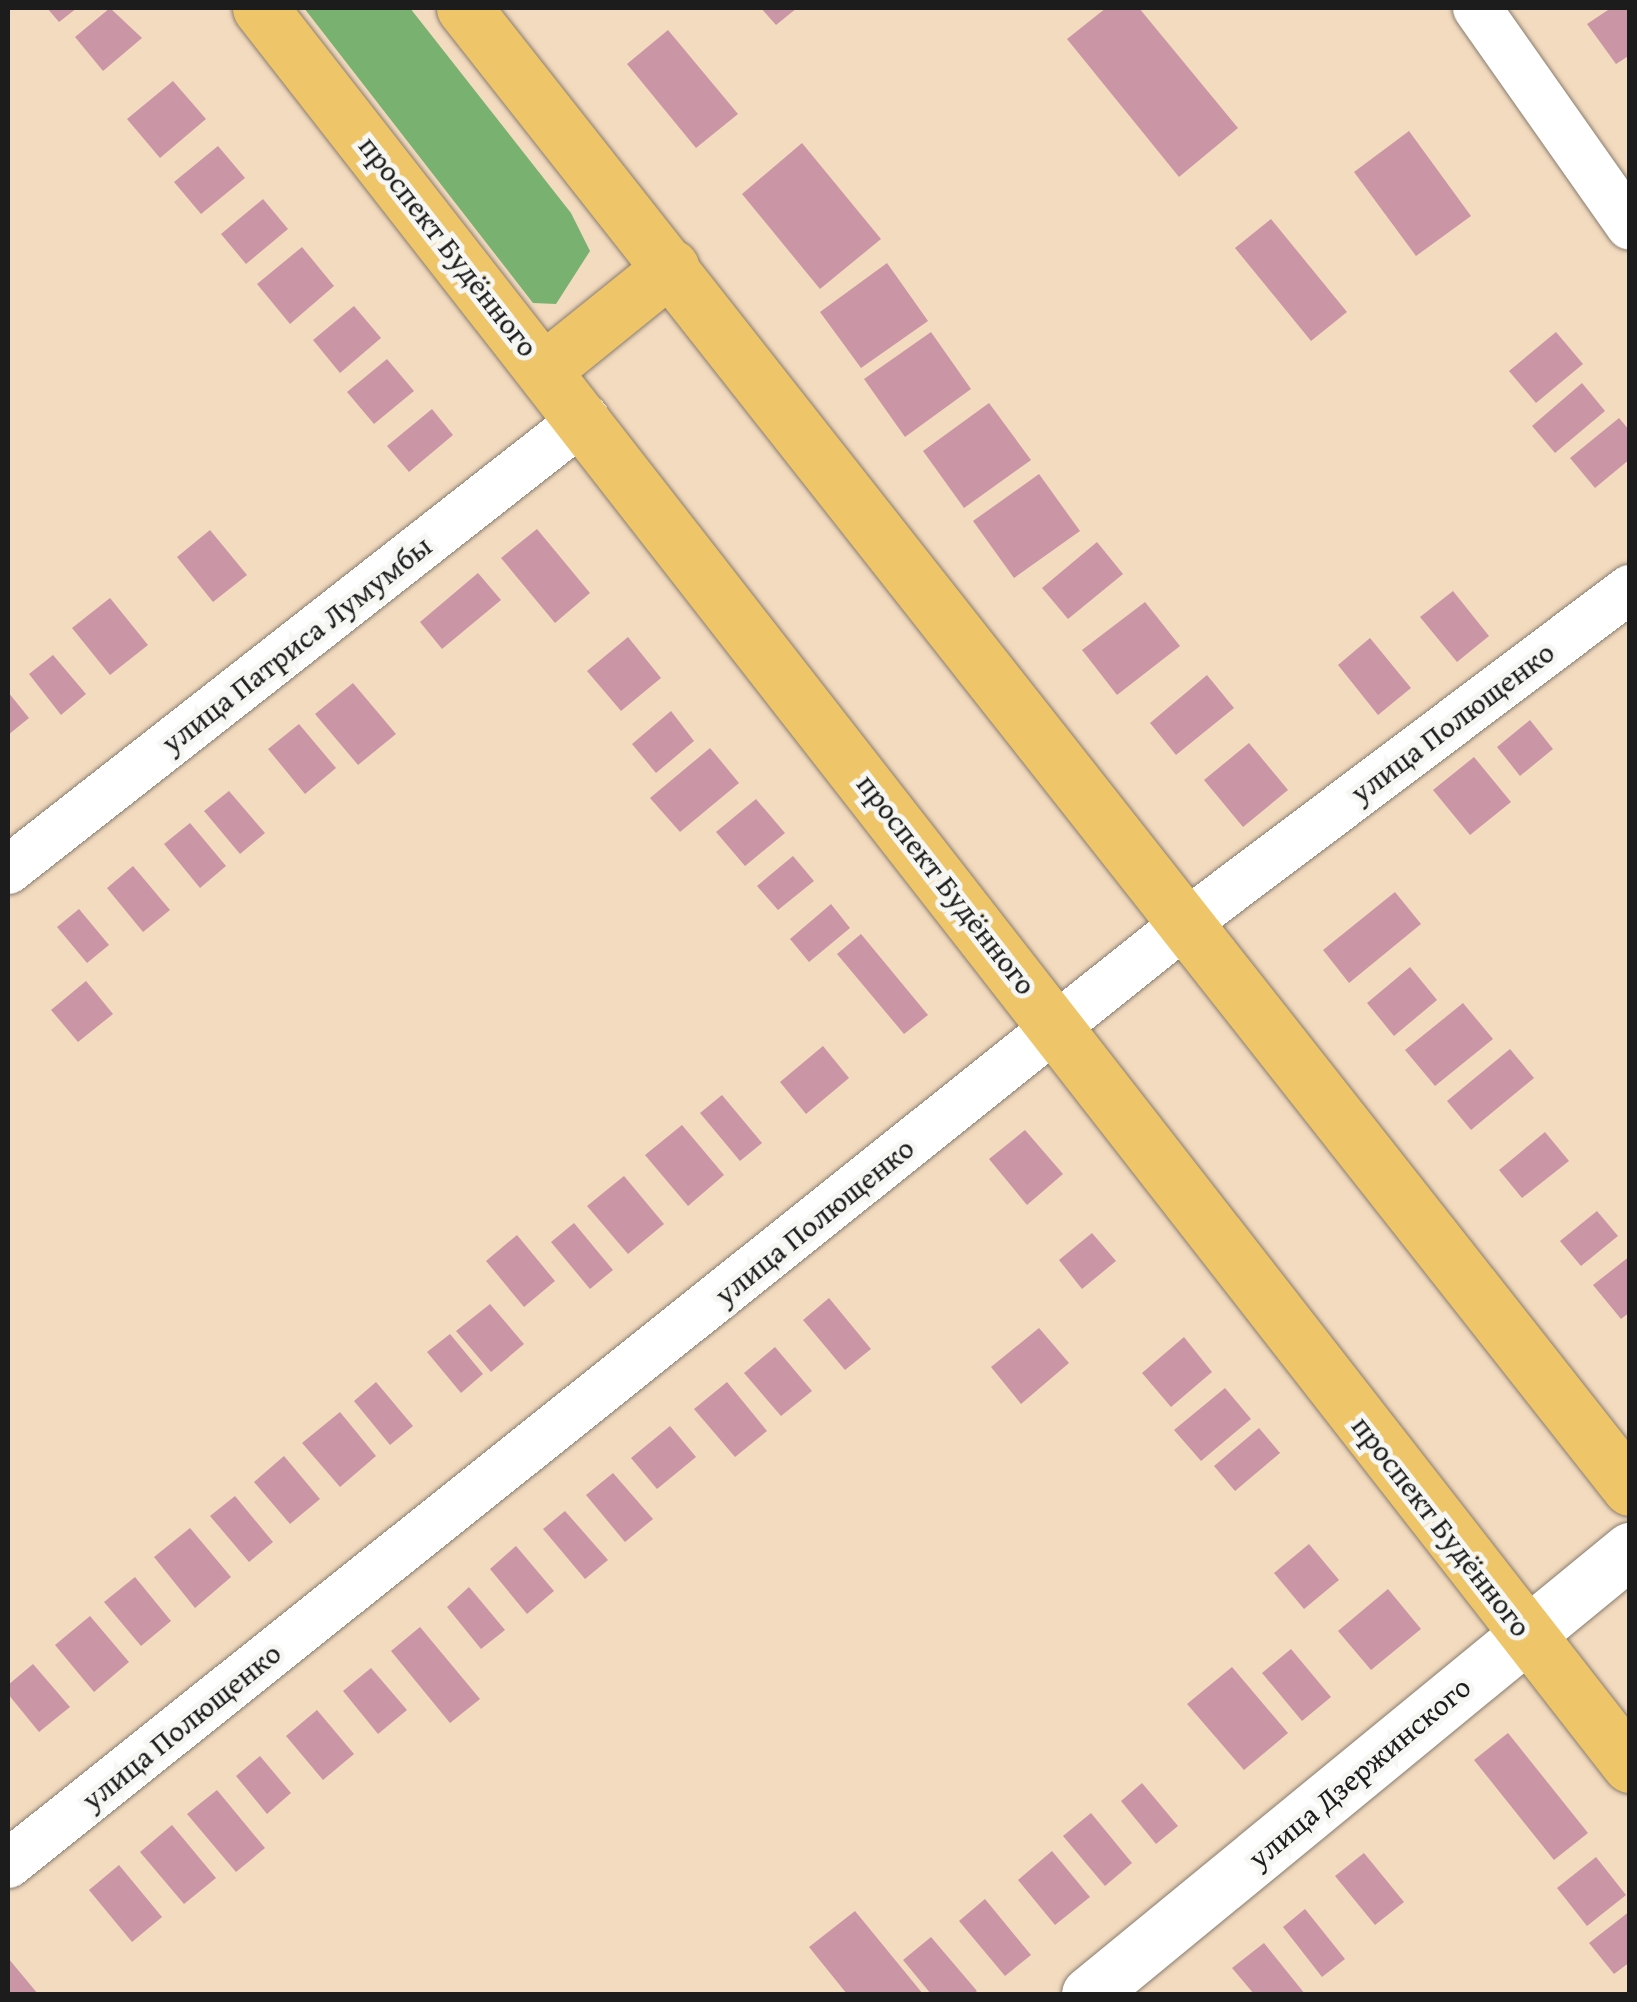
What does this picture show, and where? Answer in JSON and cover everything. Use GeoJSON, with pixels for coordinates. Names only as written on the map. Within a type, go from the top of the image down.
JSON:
{"type":"FeatureCollection","features":[{"type":"Feature","properties":{"kind":"main road","name":"проспект Будённого"},"geometry":{"type":"LineString","coordinates":[[260,8],[585,418],[1630,1765]]}},
{"type":"Feature","properties":{"kind":"main road"},"geometry":{"type":"LineString","coordinates":[[464,8],[671,267],[1182,926],[1630,1488]]}},
{"type":"Feature","properties":{"kind":"main road"},"geometry":{"type":"LineString","coordinates":[[546,368],[671,267]]}},
{"type":"Feature","properties":{"kind":"street"},"geometry":{"type":"LineString","coordinates":[[1477,8],[1630,226]]}},
{"type":"Feature","properties":{"kind":"street","name":"улица Патриса Лумумбы"},"geometry":{"type":"LineString","coordinates":[[8,870],[585,418]]}},
{"type":"Feature","properties":{"kind":"street","name":"улица Полющенко"},"geometry":{"type":"LineString","coordinates":[[8,1864],[1182,926],[1630,589]]}},
{"type":"Feature","properties":{"kind":"street","name":"улица Дзержинского"},"geometry":{"type":"LineString","coordinates":[[1089,1994],[1630,1550]]}},
{"type":"Feature","properties":{"kind":"green space"},"geometry":{"type":"Polygon","coordinates":[[[304,8],[410,8],[571,213],[590,251],[556,304],[533,303],[304,8]]]}},
{"type":"Feature","properties":{"kind":"building"},"geometry":{"type":"Polygon","coordinates":[[[47,8],[77,8],[59,22],[47,8]]]}},
{"type":"Feature","properties":{"kind":"building"},"geometry":{"type":"Polygon","coordinates":[[[110,8],[142,38],[103,71],[75,37],[110,8]]]}},
{"type":"Feature","properties":{"kind":"building"},"geometry":{"type":"Polygon","coordinates":[[[761,8],[797,8],[776,25],[761,8]]]}},
{"type":"Feature","properties":{"kind":"building"},"geometry":{"type":"Polygon","coordinates":[[[1106,8],[1139,8],[1238,128],[1179,177],[1067,39],[1106,8]]]}},
{"type":"Feature","properties":{"kind":"building"},"geometry":{"type":"Polygon","coordinates":[[[1611,8],[1630,8],[1630,55],[1616,64],[1587,24],[1611,8]]]}},
{"type":"Feature","properties":{"kind":"building"},"geometry":{"type":"Polygon","coordinates":[[[668,30],[738,114],[696,148],[627,64],[668,30]]]}},
{"type":"Feature","properties":{"kind":"building"},"geometry":{"type":"Polygon","coordinates":[[[173,81],[206,119],[160,158],[127,119],[173,81]]]}},
{"type":"Feature","properties":{"kind":"building"},"geometry":{"type":"Polygon","coordinates":[[[1409,131],[1471,216],[1416,256],[1354,172],[1409,131]]]}},
{"type":"Feature","properties":{"kind":"building"},"geometry":{"type":"Polygon","coordinates":[[[802,143],[881,239],[820,289],[742,194],[802,143]]]}},
{"type":"Feature","properties":{"kind":"building"},"geometry":{"type":"Polygon","coordinates":[[[218,146],[245,178],[201,214],[174,182],[218,146]]]}},
{"type":"Feature","properties":{"kind":"building"},"geometry":{"type":"Polygon","coordinates":[[[263,199],[288,229],[246,264],[221,234],[263,199]]]}},
{"type":"Feature","properties":{"kind":"building"},"geometry":{"type":"Polygon","coordinates":[[[1271,219],[1347,312],[1311,341],[1235,248],[1271,219]]]}},
{"type":"Feature","properties":{"kind":"building"},"geometry":{"type":"Polygon","coordinates":[[[302,247],[334,286],[290,324],[257,284],[302,247]]]}},
{"type":"Feature","properties":{"kind":"building"},"geometry":{"type":"Polygon","coordinates":[[[887,263],[928,321],[861,368],[820,312],[887,263]]]}},
{"type":"Feature","properties":{"kind":"building"},"geometry":{"type":"Polygon","coordinates":[[[354,306],[381,338],[340,373],[313,340],[354,306]]]}},
{"type":"Feature","properties":{"kind":"building"},"geometry":{"type":"Polygon","coordinates":[[[931,332],[971,389],[905,437],[864,379],[931,332]]]}},
{"type":"Feature","properties":{"kind":"building"},"geometry":{"type":"Polygon","coordinates":[[[1556,332],[1583,364],[1536,403],[1509,371],[1556,332]]]}},
{"type":"Feature","properties":{"kind":"building"},"geometry":{"type":"Polygon","coordinates":[[[387,359],[414,391],[374,424],[347,392],[387,359]]]}},
{"type":"Feature","properties":{"kind":"building"},"geometry":{"type":"Polygon","coordinates":[[[1582,383],[1605,411],[1555,453],[1532,426],[1582,383]]]}},
{"type":"Feature","properties":{"kind":"building"},"geometry":{"type":"Polygon","coordinates":[[[989,403],[1031,460],[964,508],[923,451],[989,403]]]}},
{"type":"Feature","properties":{"kind":"building"},"geometry":{"type":"Polygon","coordinates":[[[432,409],[453,435],[409,472],[387,446],[432,409]]]}},
{"type":"Feature","properties":{"kind":"building"},"geometry":{"type":"Polygon","coordinates":[[[1619,418],[1630,431],[1630,459],[1595,488],[1570,458],[1619,418]]]}},
{"type":"Feature","properties":{"kind":"building"},"geometry":{"type":"Polygon","coordinates":[[[1039,474],[1080,531],[1014,578],[973,521],[1039,474]]]}},
{"type":"Feature","properties":{"kind":"building"},"geometry":{"type":"Polygon","coordinates":[[[537,529],[590,593],[555,623],[501,558],[537,529]]]}},
{"type":"Feature","properties":{"kind":"building"},"geometry":{"type":"Polygon","coordinates":[[[210,530],[247,575],[213,602],[177,557],[210,530]]]}},
{"type":"Feature","properties":{"kind":"building"},"geometry":{"type":"Polygon","coordinates":[[[1097,542],[1123,574],[1068,619],[1042,588],[1097,542]]]}},
{"type":"Feature","properties":{"kind":"building"},"geometry":{"type":"Polygon","coordinates":[[[478,573],[501,600],[442,649],[420,622],[478,573]]]}},
{"type":"Feature","properties":{"kind":"building"},"geometry":{"type":"Polygon","coordinates":[[[1453,591],[1489,636],[1457,662],[1420,617],[1453,591]]]}},
{"type":"Feature","properties":{"kind":"building"},"geometry":{"type":"Polygon","coordinates":[[[110,598],[148,645],[110,675],[72,628],[110,598]]]}},
{"type":"Feature","properties":{"kind":"building"},"geometry":{"type":"Polygon","coordinates":[[[1145,602],[1180,646],[1117,695],[1082,650],[1145,602]]]}},
{"type":"Feature","properties":{"kind":"building"},"geometry":{"type":"Polygon","coordinates":[[[628,637],[661,678],[621,711],[587,671],[628,637]]]}},
{"type":"Feature","properties":{"kind":"building"},"geometry":{"type":"Polygon","coordinates":[[[1370,638],[1411,688],[1378,715],[1338,665],[1370,638]]]}},
{"type":"Feature","properties":{"kind":"building"},"geometry":{"type":"Polygon","coordinates":[[[53,655],[86,694],[61,715],[29,674],[53,655]]]}},
{"type":"Feature","properties":{"kind":"building"},"geometry":{"type":"Polygon","coordinates":[[[1207,675],[1234,708],[1176,755],[1150,723],[1207,675]]]}},
{"type":"Feature","properties":{"kind":"building"},"geometry":{"type":"Polygon","coordinates":[[[353,683],[396,734],[358,765],[315,714],[353,683]]]}},
{"type":"Feature","properties":{"kind":"building"},"geometry":{"type":"Polygon","coordinates":[[[8,692],[29,718],[8,735],[8,692]]]}},
{"type":"Feature","properties":{"kind":"building"},"geometry":{"type":"Polygon","coordinates":[[[671,711],[694,741],[656,773],[632,744],[671,711]]]}},
{"type":"Feature","properties":{"kind":"building"},"geometry":{"type":"Polygon","coordinates":[[[1530,720],[1553,749],[1520,776],[1497,747],[1530,720]]]}},
{"type":"Feature","properties":{"kind":"building"},"geometry":{"type":"Polygon","coordinates":[[[299,724],[336,768],[305,794],[268,749],[299,724]]]}},
{"type":"Feature","properties":{"kind":"building"},"geometry":{"type":"Polygon","coordinates":[[[1249,743],[1288,790],[1243,827],[1204,780],[1249,743]]]}},
{"type":"Feature","properties":{"kind":"building"},"geometry":{"type":"Polygon","coordinates":[[[710,748],[739,783],[680,832],[650,798],[710,748]]]}},
{"type":"Feature","properties":{"kind":"building"},"geometry":{"type":"Polygon","coordinates":[[[1474,757],[1511,802],[1470,835],[1433,790],[1474,757]]]}},
{"type":"Feature","properties":{"kind":"building"},"geometry":{"type":"Polygon","coordinates":[[[229,791],[265,833],[240,854],[204,811],[229,791]]]}},
{"type":"Feature","properties":{"kind":"building"},"geometry":{"type":"Polygon","coordinates":[[[756,799],[785,833],[745,866],[716,832],[756,799]]]}},
{"type":"Feature","properties":{"kind":"building"},"geometry":{"type":"Polygon","coordinates":[[[190,823],[226,866],[200,888],[164,844],[190,823]]]}},
{"type":"Feature","properties":{"kind":"building"},"geometry":{"type":"Polygon","coordinates":[[[793,856],[814,881],[778,910],[757,886],[793,856]]]}},
{"type":"Feature","properties":{"kind":"building"},"geometry":{"type":"Polygon","coordinates":[[[133,866],[170,910],[143,932],[107,888],[133,866]]]}},
{"type":"Feature","properties":{"kind":"building"},"geometry":{"type":"Polygon","coordinates":[[[1395,892],[1421,924],[1349,983],[1323,950],[1395,892]]]}},
{"type":"Feature","properties":{"kind":"building"},"geometry":{"type":"Polygon","coordinates":[[[831,904],[850,928],[809,962],[790,939],[831,904]]]}},
{"type":"Feature","properties":{"kind":"building"},"geometry":{"type":"Polygon","coordinates":[[[79,909],[109,945],[87,963],[57,927],[79,909]]]}},
{"type":"Feature","properties":{"kind":"building"},"geometry":{"type":"Polygon","coordinates":[[[861,934],[928,1015],[904,1034],[837,954],[861,934]]]}},
{"type":"Feature","properties":{"kind":"building"},"geometry":{"type":"Polygon","coordinates":[[[1410,967],[1437,1000],[1394,1036],[1367,1003],[1410,967]]]}},
{"type":"Feature","properties":{"kind":"building"},"geometry":{"type":"Polygon","coordinates":[[[86,981],[113,1014],[78,1042],[51,1010],[86,981]]]}},
{"type":"Feature","properties":{"kind":"building"},"geometry":{"type":"Polygon","coordinates":[[[1463,1003],[1493,1039],[1435,1086],[1405,1050],[1463,1003]]]}},
{"type":"Feature","properties":{"kind":"building"},"geometry":{"type":"Polygon","coordinates":[[[823,1046],[849,1078],[806,1114],[780,1082],[823,1046]]]}},
{"type":"Feature","properties":{"kind":"building"},"geometry":{"type":"Polygon","coordinates":[[[1510,1049],[1534,1078],[1471,1130],[1447,1101],[1510,1049]]]}},
{"type":"Feature","properties":{"kind":"building"},"geometry":{"type":"Polygon","coordinates":[[[722,1095],[762,1143],[740,1161],[700,1113],[722,1095]]]}},
{"type":"Feature","properties":{"kind":"building"},"geometry":{"type":"Polygon","coordinates":[[[682,1125],[724,1175],[688,1206],[645,1155],[682,1125]]]}},
{"type":"Feature","properties":{"kind":"building"},"geometry":{"type":"Polygon","coordinates":[[[1025,1130],[1063,1174],[1027,1205],[989,1159],[1025,1130]]]}},
{"type":"Feature","properties":{"kind":"building"},"geometry":{"type":"Polygon","coordinates":[[[1545,1132],[1569,1161],[1522,1198],[1499,1170],[1545,1132]]]}},
{"type":"Feature","properties":{"kind":"building"},"geometry":{"type":"Polygon","coordinates":[[[624,1176],[664,1224],[628,1254],[587,1206],[624,1176]]]}},
{"type":"Feature","properties":{"kind":"building"},"geometry":{"type":"Polygon","coordinates":[[[1597,1211],[1618,1236],[1581,1266],[1560,1241],[1597,1211]]]}},
{"type":"Feature","properties":{"kind":"building"},"geometry":{"type":"Polygon","coordinates":[[[574,1223],[613,1270],[590,1289],[551,1242],[574,1223]]]}},
{"type":"Feature","properties":{"kind":"building"},"geometry":{"type":"Polygon","coordinates":[[[1092,1233],[1116,1261],[1082,1289],[1059,1260],[1092,1233]]]}},
{"type":"Feature","properties":{"kind":"building"},"geometry":{"type":"Polygon","coordinates":[[[517,1235],[555,1281],[524,1307],[486,1261],[517,1235]]]}},
{"type":"Feature","properties":{"kind":"building"},"geometry":{"type":"Polygon","coordinates":[[[1630,1256],[1630,1312],[1621,1319],[1593,1285],[1630,1256]]]}},
{"type":"Feature","properties":{"kind":"building"},"geometry":{"type":"Polygon","coordinates":[[[829,1298],[871,1349],[845,1370],[803,1320],[829,1298]]]}},
{"type":"Feature","properties":{"kind":"building"},"geometry":{"type":"Polygon","coordinates":[[[490,1304],[524,1344],[491,1372],[456,1331],[490,1304]]]}},
{"type":"Feature","properties":{"kind":"building"},"geometry":{"type":"Polygon","coordinates":[[[1039,1328],[1069,1363],[1021,1404],[991,1367],[1039,1328]]]}},
{"type":"Feature","properties":{"kind":"building"},"geometry":{"type":"Polygon","coordinates":[[[450,1334],[483,1374],[461,1393],[427,1352],[450,1334]]]}},
{"type":"Feature","properties":{"kind":"building"},"geometry":{"type":"Polygon","coordinates":[[[1184,1337],[1212,1372],[1171,1407],[1142,1373],[1184,1337]]]}},
{"type":"Feature","properties":{"kind":"building"},"geometry":{"type":"Polygon","coordinates":[[[775,1347],[812,1391],[781,1416],[744,1373],[775,1347]]]}},
{"type":"Feature","properties":{"kind":"building"},"geometry":{"type":"Polygon","coordinates":[[[376,1382],[413,1426],[390,1445],[354,1401],[376,1382]]]}},
{"type":"Feature","properties":{"kind":"building"},"geometry":{"type":"Polygon","coordinates":[[[727,1382],[767,1431],[735,1457],[694,1409],[727,1382]]]}},
{"type":"Feature","properties":{"kind":"building"},"geometry":{"type":"Polygon","coordinates":[[[1225,1388],[1251,1419],[1201,1461],[1174,1430],[1225,1388]]]}},
{"type":"Feature","properties":{"kind":"building"},"geometry":{"type":"Polygon","coordinates":[[[340,1412],[376,1456],[340,1487],[302,1443],[340,1412]]]}},
{"type":"Feature","properties":{"kind":"building"},"geometry":{"type":"Polygon","coordinates":[[[670,1426],[696,1457],[657,1489],[631,1458],[670,1426]]]}},
{"type":"Feature","properties":{"kind":"building"},"geometry":{"type":"Polygon","coordinates":[[[1259,1428],[1280,1453],[1235,1491],[1214,1466],[1259,1428]]]}},
{"type":"Feature","properties":{"kind":"building"},"geometry":{"type":"Polygon","coordinates":[[[284,1456],[320,1499],[290,1524],[254,1482],[284,1456]]]}},
{"type":"Feature","properties":{"kind":"building"},"geometry":{"type":"Polygon","coordinates":[[[613,1473],[653,1519],[625,1542],[586,1495],[613,1473]]]}},
{"type":"Feature","properties":{"kind":"building"},"geometry":{"type":"Polygon","coordinates":[[[235,1496],[273,1542],[249,1562],[210,1516],[235,1496]]]}},
{"type":"Feature","properties":{"kind":"building"},"geometry":{"type":"Polygon","coordinates":[[[565,1511],[608,1560],[585,1579],[543,1529],[565,1511]]]}},
{"type":"Feature","properties":{"kind":"building"},"geometry":{"type":"Polygon","coordinates":[[[190,1528],[231,1577],[195,1608],[154,1557],[190,1528]]]}},
{"type":"Feature","properties":{"kind":"building"},"geometry":{"type":"Polygon","coordinates":[[[1309,1544],[1339,1580],[1304,1609],[1274,1573],[1309,1544]]]}},
{"type":"Feature","properties":{"kind":"building"},"geometry":{"type":"Polygon","coordinates":[[[516,1546],[554,1591],[527,1614],[490,1569],[516,1546]]]}},
{"type":"Feature","properties":{"kind":"building"},"geometry":{"type":"Polygon","coordinates":[[[135,1577],[171,1621],[141,1646],[104,1602],[135,1577]]]}},
{"type":"Feature","properties":{"kind":"building"},"geometry":{"type":"Polygon","coordinates":[[[469,1587],[505,1630],[481,1649],[447,1607],[469,1587]]]}},
{"type":"Feature","properties":{"kind":"building"},"geometry":{"type":"Polygon","coordinates":[[[1388,1589],[1421,1629],[1371,1670],[1338,1631],[1388,1589]]]}},
{"type":"Feature","properties":{"kind":"building"},"geometry":{"type":"Polygon","coordinates":[[[90,1616],[129,1662],[94,1692],[55,1645],[90,1616]]]}},
{"type":"Feature","properties":{"kind":"building"},"geometry":{"type":"Polygon","coordinates":[[[420,1627],[480,1699],[450,1723],[391,1651],[420,1627]]]}},
{"type":"Feature","properties":{"kind":"building"},"geometry":{"type":"Polygon","coordinates":[[[1291,1649],[1331,1697],[1302,1721],[1262,1673],[1291,1649]]]}},
{"type":"Feature","properties":{"kind":"building"},"geometry":{"type":"Polygon","coordinates":[[[33,1664],[70,1707],[39,1732],[8,1694],[8,1685],[33,1664]]]}},
{"type":"Feature","properties":{"kind":"building"},"geometry":{"type":"Polygon","coordinates":[[[1232,1667],[1288,1733],[1244,1770],[1187,1704],[1232,1667]]]}},
{"type":"Feature","properties":{"kind":"building"},"geometry":{"type":"Polygon","coordinates":[[[371,1668],[407,1710],[378,1734],[343,1691],[371,1668]]]}},
{"type":"Feature","properties":{"kind":"building"},"geometry":{"type":"Polygon","coordinates":[[[317,1710],[354,1754],[323,1780],[286,1736],[317,1710]]]}},
{"type":"Feature","properties":{"kind":"building"},"geometry":{"type":"Polygon","coordinates":[[[1508,1733],[1588,1833],[1554,1860],[1474,1760],[1508,1733]]]}},
{"type":"Feature","properties":{"kind":"building"},"geometry":{"type":"Polygon","coordinates":[[[260,1756],[291,1793],[267,1814],[236,1776],[260,1756]]]}},
{"type":"Feature","properties":{"kind":"building"},"geometry":{"type":"Polygon","coordinates":[[[1142,1783],[1178,1826],[1156,1844],[1121,1801],[1142,1783]]]}},
{"type":"Feature","properties":{"kind":"building"},"geometry":{"type":"Polygon","coordinates":[[[217,1790],[265,1848],[236,1872],[187,1814],[217,1790]]]}},
{"type":"Feature","properties":{"kind":"building"},"geometry":{"type":"Polygon","coordinates":[[[1091,1813],[1132,1863],[1105,1886],[1063,1836],[1091,1813]]]}},
{"type":"Feature","properties":{"kind":"building"},"geometry":{"type":"Polygon","coordinates":[[[172,1825],[216,1878],[184,1904],[140,1852],[172,1825]]]}},
{"type":"Feature","properties":{"kind":"building"},"geometry":{"type":"Polygon","coordinates":[[[1052,1851],[1090,1897],[1055,1925],[1018,1880],[1052,1851]]]}},
{"type":"Feature","properties":{"kind":"building"},"geometry":{"type":"Polygon","coordinates":[[[1364,1853],[1404,1902],[1375,1925],[1335,1876],[1364,1853]]]}},
{"type":"Feature","properties":{"kind":"building"},"geometry":{"type":"Polygon","coordinates":[[[1596,1857],[1626,1895],[1587,1926],[1557,1888],[1596,1857]]]}},
{"type":"Feature","properties":{"kind":"building"},"geometry":{"type":"Polygon","coordinates":[[[119,1865],[162,1917],[132,1942],[89,1890],[119,1865]]]}},
{"type":"Feature","properties":{"kind":"building"},"geometry":{"type":"Polygon","coordinates":[[[985,1899],[1031,1955],[1005,1976],[959,1921],[985,1899]]]}},
{"type":"Feature","properties":{"kind":"building"},"geometry":{"type":"Polygon","coordinates":[[[1305,1909],[1345,1959],[1322,1977],[1283,1927],[1305,1909]]]}},
{"type":"Feature","properties":{"kind":"building"},"geometry":{"type":"Polygon","coordinates":[[[855,1911],[923,1994],[847,1994],[809,1947],[855,1911]]]}},
{"type":"Feature","properties":{"kind":"building"},"geometry":{"type":"Polygon","coordinates":[[[1630,1911],[1630,1962],[1614,1974],[1589,1943],[1630,1911]]]}},
{"type":"Feature","properties":{"kind":"building"},"geometry":{"type":"Polygon","coordinates":[[[931,1937],[977,1991],[931,1994],[903,1960],[931,1937]]]}},
{"type":"Feature","properties":{"kind":"building"},"geometry":{"type":"Polygon","coordinates":[[[1264,1943],[1305,1994],[1254,1994],[1232,1968],[1264,1943]]]}},
{"type":"Feature","properties":{"kind":"building"},"geometry":{"type":"Polygon","coordinates":[[[8,1958],[38,1994],[8,1994],[8,1958]]]}}]}
